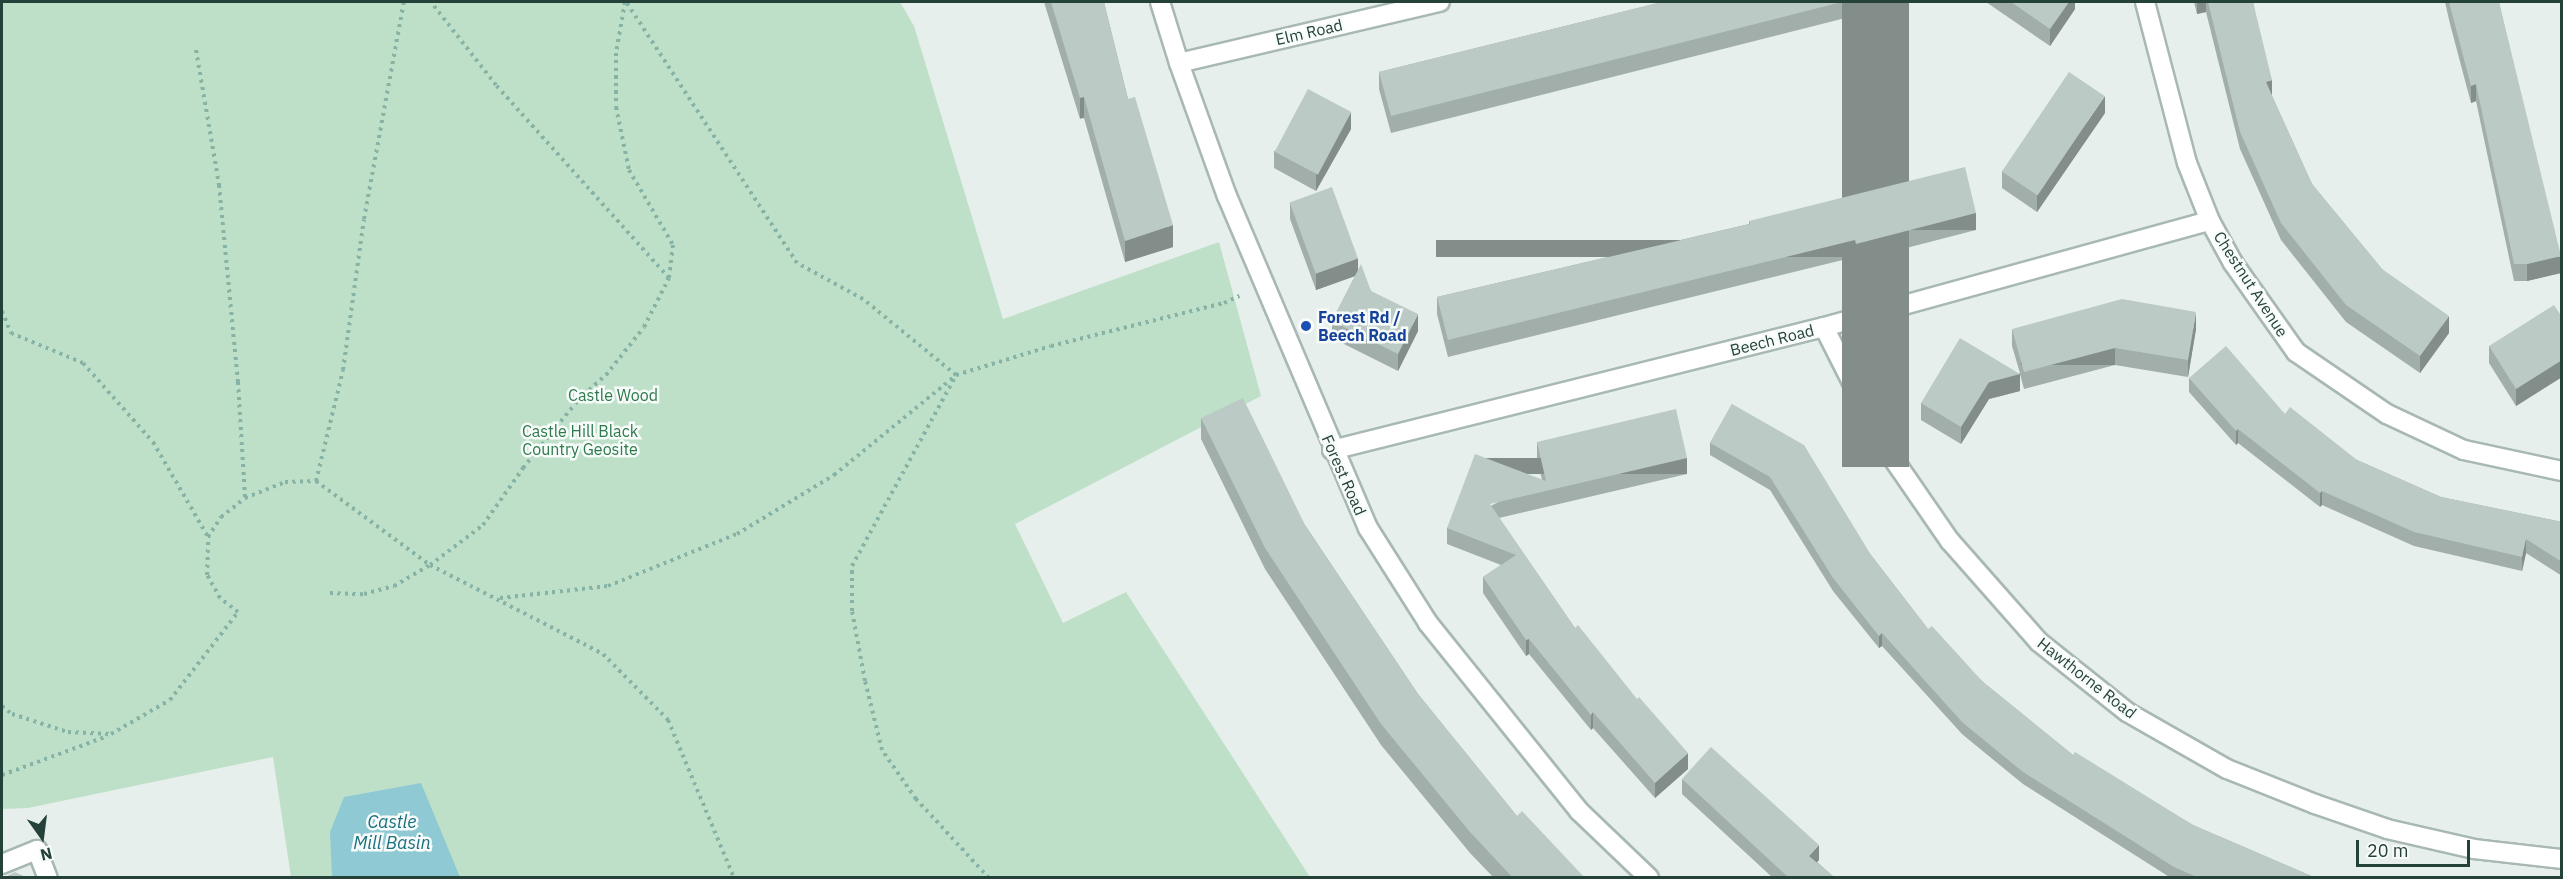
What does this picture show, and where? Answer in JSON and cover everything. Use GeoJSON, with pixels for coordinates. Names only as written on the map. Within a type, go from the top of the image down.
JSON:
{"type":"FeatureCollection","features":[{"type":"Feature","properties":{"kind":"street","name":"Forest Road"},"geometry":{"type":"LineString","coordinates":[[1160,2],[1179,63],[1227,196],[1332,450],[1368,528],[1428,623],[1579,812],[1649,878]]}},
{"type":"Feature","properties":{"kind":"street","name":"Elm Road"},"geometry":{"type":"LineString","coordinates":[[1179,63],[1440,2]]}},
{"type":"Feature","properties":{"kind":"street","name":"Chestnut Avenue"},"geometry":{"type":"LineString","coordinates":[[2145,2],[2187,163],[2210,221],[2233,263],[2296,352],[2387,414],[2464,450],[2562,471]]}},
{"type":"Feature","properties":{"kind":"street","name":"Beech Road"},"geometry":{"type":"LineString","coordinates":[[1332,450],[1824,327],[2210,221]]}},
{"type":"Feature","properties":{"kind":"street","name":"Hawthorne Road"},"geometry":{"type":"LineString","coordinates":[[1824,327],[1883,444],[1950,541],[2039,642],[2127,712],[2227,769],[2387,829],[2474,849],[2562,859]]}},
{"type":"Feature","properties":{"kind":"street"},"geometry":{"type":"LineString","coordinates":[[2,864],[38,850],[48,878]]}},
{"type":"Feature","properties":{"kind":"path"},"geometry":{"type":"LineString","coordinates":[[316,481],[343,370],[364,219],[404,2]]}},
{"type":"Feature","properties":{"kind":"path"},"geometry":{"type":"LineString","coordinates":[[431,2],[496,86],[669,278]]}},
{"type":"Feature","properties":{"kind":"path"},"geometry":{"type":"LineString","coordinates":[[330,593],[364,594],[394,586],[429,565],[483,525],[523,468],[578,400],[606,375],[644,327],[669,278],[673,245],[629,170],[616,107],[616,54],[625,2]]}},
{"type":"Feature","properties":{"kind":"path"},"geometry":{"type":"LineString","coordinates":[[625,2],[797,263],[863,299],[956,375]]}},
{"type":"Feature","properties":{"kind":"path"},"geometry":{"type":"LineString","coordinates":[[196,50],[219,185],[238,382],[245,498]]}},
{"type":"Feature","properties":{"kind":"path"},"geometry":{"type":"LineString","coordinates":[[499,598],[608,586],[737,534],[834,476],[956,375],[1051,346],[1224,303],[1264,284]]}},
{"type":"Feature","properties":{"kind":"path"},"geometry":{"type":"LineString","coordinates":[[2,311],[11,333],[83,363],[153,442],[208,537],[207,576],[220,598],[238,612],[170,700],[111,735],[2,776]]}},
{"type":"Feature","properties":{"kind":"path"},"geometry":{"type":"LineString","coordinates":[[956,375],[852,566],[852,611],[882,750],[916,799],[989,878]]}},
{"type":"Feature","properties":{"kind":"path"},"geometry":{"type":"LineString","coordinates":[[208,537],[221,517],[245,498],[285,482],[316,481],[429,565],[499,598],[603,654],[668,720],[734,878]]}},
{"type":"Feature","properties":{"kind":"path"},"geometry":{"type":"LineString","coordinates":[[2,706],[12,714],[68,732],[111,735]]}},
{"type":"Feature","properties":{"kind":"green space","name":"Castle Wood"},"geometry":{"type":"Polygon","coordinates":[[[2,2],[900,2],[914,26],[1003,319],[1219,242],[1261,396],[1015,524],[1063,623],[1126,592],[1310,877],[291,877],[273,757],[28,808],[2,809],[2,2]]]}},
{"type":"Feature","properties":{"kind":"water","name":"Castle Mill Basin"},"geometry":{"type":"Polygon","coordinates":[[[421,783],[460,877],[332,877],[330,832],[344,797],[421,783]]]}},
{"type":"Feature","properties":{"kind":"building"},"geometry":{"type":"Polygon","coordinates":[[[1051,2],[1104,2],[1128,99],[1135,97],[1173,225],[1125,241],[1084,97],[1080,98],[1051,2]]]}},
{"type":"Feature","properties":{"kind":"building"},"geometry":{"type":"Polygon","coordinates":[[[1662,2],[1842,2],[1391,116],[1379,72],[1662,2]]]}},
{"type":"Feature","properties":{"kind":"building"},"geometry":{"type":"Polygon","coordinates":[[[2011,2],[2069,2],[2050,29],[2011,2]]]}},
{"type":"Feature","properties":{"kind":"building"},"geometry":{"type":"Polygon","coordinates":[[[2208,2],[2253,2],[2272,80],[2266,82],[2312,184],[2382,269],[2449,316],[2420,356],[2346,305],[2281,223],[2240,132],[2208,2]]]}},
{"type":"Feature","properties":{"kind":"building"},"geometry":{"type":"Polygon","coordinates":[[[2449,2],[2499,2],[2561,256],[2527,264],[2514,264],[2476,84],[2471,86],[2449,2]]]}},
{"type":"Feature","properties":{"kind":"building"},"geometry":{"type":"Polygon","coordinates":[[[2069,72],[2105,96],[2038,196],[2002,171],[2069,72]]]}},
{"type":"Feature","properties":{"kind":"building"},"geometry":{"type":"Polygon","coordinates":[[[1308,89],[1351,112],[1318,175],[1275,152],[1308,89]]]}},
{"type":"Feature","properties":{"kind":"building"},"geometry":{"type":"Polygon","coordinates":[[[1965,167],[1976,213],[1856,244],[1855,240],[1448,340],[1437,297],[1750,224],[1749,221],[1965,167]]]}},
{"type":"Feature","properties":{"kind":"building"},"geometry":{"type":"Polygon","coordinates":[[[1332,187],[1358,258],[1316,274],[1290,202],[1332,187]]]}},
{"type":"Feature","properties":{"kind":"building"},"geometry":{"type":"Polygon","coordinates":[[[1361,264],[1371,291],[1418,314],[1398,354],[1332,321],[1361,264]]]}},
{"type":"Feature","properties":{"kind":"building"},"geometry":{"type":"Polygon","coordinates":[[[2122,299],[2196,312],[2188,360],[2115,348],[2024,372],[2012,329],[2122,299]]]}},
{"type":"Feature","properties":{"kind":"building"},"geometry":{"type":"Polygon","coordinates":[[[2554,305],[2562,317],[2562,360],[2516,389],[2489,346],[2554,305]]]}},
{"type":"Feature","properties":{"kind":"building"},"geometry":{"type":"Polygon","coordinates":[[[1960,338],[2020,374],[1989,382],[1961,427],[1921,403],[1960,338]]]}},
{"type":"Feature","properties":{"kind":"building"},"geometry":{"type":"Polygon","coordinates":[[[2226,346],[2285,414],[2290,407],[2357,460],[2441,497],[2562,522],[2562,562],[2526,539],[2522,557],[2414,532],[2322,491],[2320,493],[2238,429],[2236,431],[2189,378],[2226,346]]]}},
{"type":"Feature","properties":{"kind":"building"},"geometry":{"type":"Polygon","coordinates":[[[1243,398],[1305,525],[1418,694],[1517,816],[1522,811],[1585,878],[1513,878],[1470,832],[1381,724],[1265,548],[1201,418],[1243,398]]]}},
{"type":"Feature","properties":{"kind":"building"},"geometry":{"type":"Polygon","coordinates":[[[1732,404],[1804,445],[1871,555],[1928,629],[1932,626],[1983,682],[2073,755],[2075,752],[2193,825],[2316,878],[2199,878],[2174,867],[2023,772],[1962,722],[1882,633],[1879,636],[1833,578],[1770,477],[1710,443],[1732,404]]]}},
{"type":"Feature","properties":{"kind":"building"},"geometry":{"type":"Polygon","coordinates":[[[1676,409],[1687,458],[1490,504],[1575,628],[1578,625],[1637,699],[1639,697],[1688,753],[1655,783],[1593,712],[1591,715],[1529,639],[1526,640],[1483,577],[1516,555],[1447,528],[1475,454],[1546,481],[1537,442],[1676,409]]]}},
{"type":"Feature","properties":{"kind":"building"},"geometry":{"type":"Polygon","coordinates":[[[1711,747],[1819,845],[1809,856],[1835,878],[1789,878],[1682,779],[1711,747]]]}},
{"type":"Feature","properties":{"kind":"building"},"geometry":{"type":"Polygon","coordinates":[[[15,872],[28,878],[3,878],[15,872]]]}},
{"type":"Feature","properties":{"kind":"place","name":"Forest Rd / Beech Road"},"geometry":{"type":"Point","coordinates":[1306,326]}},
{"type":"Feature","properties":{"kind":"park label","name":"Castle Hill Black Country Geosite"},"geometry":{"type":"Point","coordinates":[580,440]}}]}
